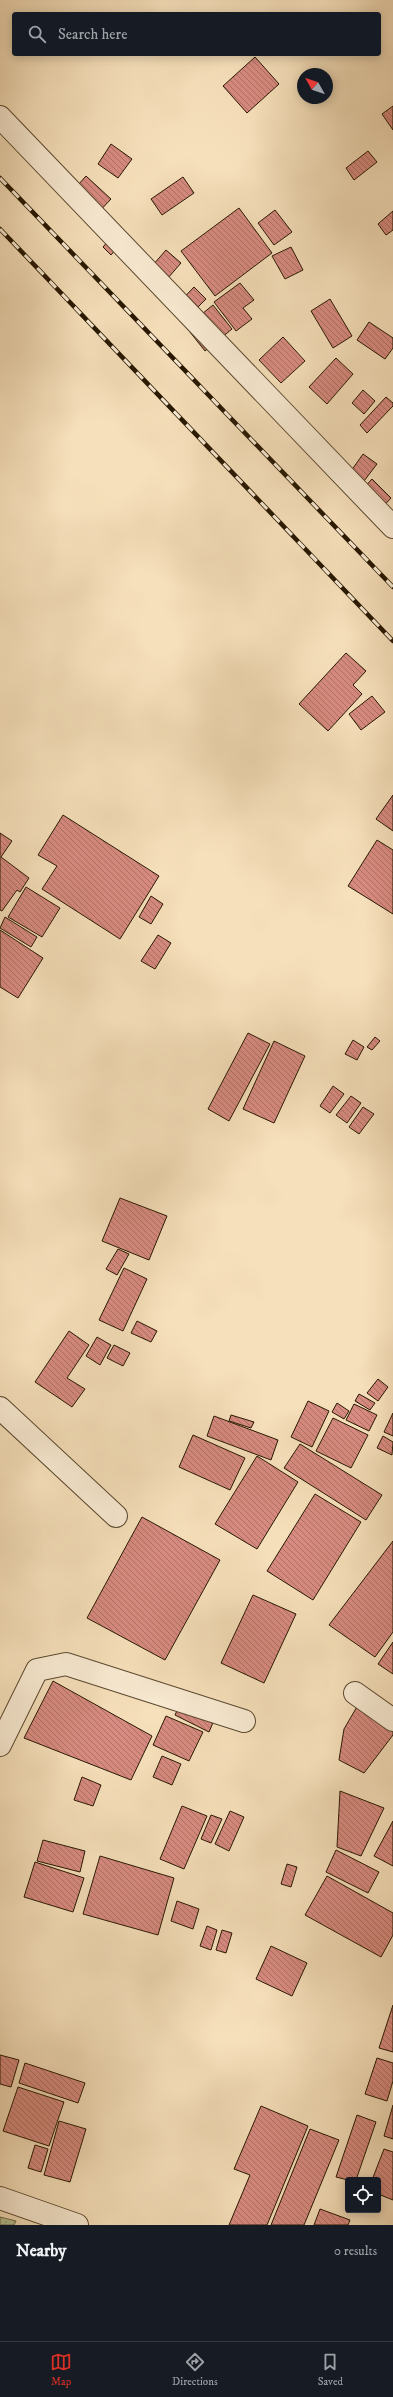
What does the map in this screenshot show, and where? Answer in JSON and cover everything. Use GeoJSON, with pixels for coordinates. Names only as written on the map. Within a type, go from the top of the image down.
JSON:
{"type":"FeatureCollection","features":[{"type":"Feature","properties":{"kind":"street"},"geometry":{"type":"LineString","coordinates":[[0,117],[393,527]]}},
{"type":"Feature","properties":{"kind":"street"},"geometry":{"type":"LineString","coordinates":[[0,1408],[116,1516]]}},
{"type":"Feature","properties":{"kind":"street"},"geometry":{"type":"LineString","coordinates":[[0,1745],[37,1670],[66,1664],[244,1720]]}},
{"type":"Feature","properties":{"kind":"street"},"geometry":{"type":"LineString","coordinates":[[355,1693],[393,1720]]}},
{"type":"Feature","properties":{"kind":"street"},"geometry":{"type":"LineString","coordinates":[[0,2198],[77,2225]]}},
{"type":"Feature","properties":{"kind":"green space"},"geometry":{"type":"Polygon","coordinates":[[[0,2217],[16,2221],[14,2225],[0,2225],[0,2217]]]}},
{"type":"Feature","properties":{"kind":"building"},"geometry":{"type":"Polygon","coordinates":[[[255,57],[279,84],[247,113],[223,86],[255,57]]]}},
{"type":"Feature","properties":{"kind":"building"},"geometry":{"type":"Polygon","coordinates":[[[393,106],[393,130],[382,114],[393,106]]]}},
{"type":"Feature","properties":{"kind":"building"},"geometry":{"type":"Polygon","coordinates":[[[111,144],[132,159],[118,178],[98,164],[111,144]]]}},
{"type":"Feature","properties":{"kind":"building"},"geometry":{"type":"Polygon","coordinates":[[[368,151],[377,162],[354,180],[346,168],[368,151]]]}},
{"type":"Feature","properties":{"kind":"building"},"geometry":{"type":"Polygon","coordinates":[[[86,176],[111,199],[95,216],[70,194],[86,176]]]}},
{"type":"Feature","properties":{"kind":"building"},"geometry":{"type":"Polygon","coordinates":[[[183,177],[194,193],[162,215],[151,199],[183,177]]]}},
{"type":"Feature","properties":{"kind":"building"},"geometry":{"type":"Polygon","coordinates":[[[239,208],[272,253],[215,296],[181,251],[239,208]]]}},
{"type":"Feature","properties":{"kind":"building"},"geometry":{"type":"Polygon","coordinates":[[[275,210],[292,232],[274,245],[258,223],[275,210]]]}},
{"type":"Feature","properties":{"kind":"building"},"geometry":{"type":"Polygon","coordinates":[[[393,211],[393,230],[386,235],[378,224],[393,211]]]}},
{"type":"Feature","properties":{"kind":"building"},"geometry":{"type":"Polygon","coordinates":[[[120,227],[129,235],[111,255],[103,247],[120,227]]]}},
{"type":"Feature","properties":{"kind":"building"},"geometry":{"type":"Polygon","coordinates":[[[291,247],[303,270],[285,279],[272,256],[291,247]]]}},
{"type":"Feature","properties":{"kind":"building"},"geometry":{"type":"Polygon","coordinates":[[[166,250],[181,263],[161,286],[146,273],[166,250]]]}},
{"type":"Feature","properties":{"kind":"building"},"geometry":{"type":"Polygon","coordinates":[[[240,283],[254,300],[243,308],[252,319],[236,331],[214,302],[240,283]]]}},
{"type":"Feature","properties":{"kind":"building"},"geometry":{"type":"Polygon","coordinates":[[[194,287],[206,299],[186,319],[175,307],[194,287]]]}},
{"type":"Feature","properties":{"kind":"building"},"geometry":{"type":"Polygon","coordinates":[[[330,299],[352,336],[333,348],[311,311],[330,299]]]}},
{"type":"Feature","properties":{"kind":"building"},"geometry":{"type":"Polygon","coordinates":[[[213,305],[232,329],[205,351],[186,327],[213,305]]]}},
{"type":"Feature","properties":{"kind":"building"},"geometry":{"type":"Polygon","coordinates":[[[369,322],[393,338],[393,348],[385,359],[357,340],[369,322]]]}},
{"type":"Feature","properties":{"kind":"building"},"geometry":{"type":"Polygon","coordinates":[[[283,337],[305,361],[281,383],[259,360],[283,337]]]}},
{"type":"Feature","properties":{"kind":"building"},"geometry":{"type":"Polygon","coordinates":[[[336,358],[353,374],[327,404],[309,387],[336,358]]]}},
{"type":"Feature","properties":{"kind":"building"},"geometry":{"type":"Polygon","coordinates":[[[363,390],[375,401],[364,414],[352,403],[363,390]]]}},
{"type":"Feature","properties":{"kind":"building"},"geometry":{"type":"Polygon","coordinates":[[[386,397],[393,403],[393,406],[367,433],[360,425],[386,397]]]}},
{"type":"Feature","properties":{"kind":"building"},"geometry":{"type":"Polygon","coordinates":[[[363,454],[377,464],[364,481],[351,471],[363,454]]]}},
{"type":"Feature","properties":{"kind":"building"},"geometry":{"type":"Polygon","coordinates":[[[372,479],[391,498],[379,511],[360,492],[372,479]]]}},
{"type":"Feature","properties":{"kind":"building"},"geometry":{"type":"Polygon","coordinates":[[[346,653],[366,671],[353,685],[362,694],[328,731],[299,704],[346,653]]]}},
{"type":"Feature","properties":{"kind":"building"},"geometry":{"type":"Polygon","coordinates":[[[372,696],[385,712],[361,730],[349,714],[372,696]]]}},
{"type":"Feature","properties":{"kind":"building"},"geometry":{"type":"Polygon","coordinates":[[[393,795],[393,831],[376,819],[393,795]]]}},
{"type":"Feature","properties":{"kind":"building"},"geometry":{"type":"Polygon","coordinates":[[[63,815],[159,876],[120,939],[42,889],[57,866],[38,855],[63,815]]]}},
{"type":"Feature","properties":{"kind":"building"},"geometry":{"type":"Polygon","coordinates":[[[0,833],[12,841],[1,857],[29,878],[20,892],[17,890],[2,911],[0,910],[0,833]]]}},
{"type":"Feature","properties":{"kind":"building"},"geometry":{"type":"Polygon","coordinates":[[[377,840],[393,850],[393,914],[348,886],[377,840]]]}},
{"type":"Feature","properties":{"kind":"building"},"geometry":{"type":"Polygon","coordinates":[[[26,887],[60,908],[42,937],[8,917],[26,887]]]}},
{"type":"Feature","properties":{"kind":"building"},"geometry":{"type":"Polygon","coordinates":[[[151,896],[163,904],[151,924],[139,917],[151,896]]]}},
{"type":"Feature","properties":{"kind":"building"},"geometry":{"type":"Polygon","coordinates":[[[5,917],[37,937],[31,947],[0,928],[5,917]]]}},
{"type":"Feature","properties":{"kind":"building"},"geometry":{"type":"Polygon","coordinates":[[[0,930],[43,958],[18,998],[0,987],[0,930]]]}},
{"type":"Feature","properties":{"kind":"building"},"geometry":{"type":"Polygon","coordinates":[[[158,935],[171,943],[155,969],[141,961],[158,935]]]}},
{"type":"Feature","properties":{"kind":"building"},"geometry":{"type":"Polygon","coordinates":[[[248,1033],[270,1044],[229,1121],[208,1109],[248,1033]]]}},
{"type":"Feature","properties":{"kind":"building"},"geometry":{"type":"Polygon","coordinates":[[[375,1037],[380,1041],[372,1050],[367,1047],[375,1037]]]}},
{"type":"Feature","properties":{"kind":"building"},"geometry":{"type":"Polygon","coordinates":[[[353,1040],[364,1047],[357,1060],[345,1054],[353,1040]]]}},
{"type":"Feature","properties":{"kind":"building"},"geometry":{"type":"Polygon","coordinates":[[[274,1041],[305,1056],[274,1123],[243,1109],[274,1041]]]}},
{"type":"Feature","properties":{"kind":"building"},"geometry":{"type":"Polygon","coordinates":[[[333,1086],[344,1094],[330,1113],[320,1106],[333,1086]]]}},
{"type":"Feature","properties":{"kind":"building"},"geometry":{"type":"Polygon","coordinates":[[[351,1096],[361,1103],[347,1123],[336,1115],[351,1096]]]}},
{"type":"Feature","properties":{"kind":"building"},"geometry":{"type":"Polygon","coordinates":[[[363,1107],[374,1114],[359,1134],[349,1127],[363,1107]]]}},
{"type":"Feature","properties":{"kind":"building"},"geometry":{"type":"Polygon","coordinates":[[[120,1198],[167,1216],[149,1260],[102,1241],[120,1198]]]}},
{"type":"Feature","properties":{"kind":"building"},"geometry":{"type":"Polygon","coordinates":[[[118,1249],[129,1254],[117,1275],[106,1269],[118,1249]]]}},
{"type":"Feature","properties":{"kind":"building"},"geometry":{"type":"Polygon","coordinates":[[[124,1268],[147,1279],[123,1331],[99,1320],[124,1268]]]}},
{"type":"Feature","properties":{"kind":"building"},"geometry":{"type":"Polygon","coordinates":[[[137,1321],[157,1331],[151,1342],[131,1333],[137,1321]]]}},
{"type":"Feature","properties":{"kind":"building"},"geometry":{"type":"Polygon","coordinates":[[[69,1331],[89,1345],[67,1378],[85,1389],[72,1407],[35,1382],[69,1331]]]}},
{"type":"Feature","properties":{"kind":"building"},"geometry":{"type":"Polygon","coordinates":[[[97,1337],[111,1345],[100,1365],[86,1356],[97,1337]]]}},
{"type":"Feature","properties":{"kind":"building"},"geometry":{"type":"Polygon","coordinates":[[[114,1345],[130,1353],[123,1366],[107,1358],[114,1345]]]}},
{"type":"Feature","properties":{"kind":"building"},"geometry":{"type":"Polygon","coordinates":[[[378,1379],[388,1387],[378,1401],[367,1393],[378,1379]]]}},
{"type":"Feature","properties":{"kind":"building"},"geometry":{"type":"Polygon","coordinates":[[[359,1394],[375,1403],[370,1410],[355,1401],[359,1394]]]}},
{"type":"Feature","properties":{"kind":"building"},"geometry":{"type":"Polygon","coordinates":[[[308,1401],[329,1411],[312,1447],[291,1437],[308,1401]]]}},
{"type":"Feature","properties":{"kind":"building"},"geometry":{"type":"Polygon","coordinates":[[[337,1403],[349,1411],[344,1419],[332,1412],[337,1403]]]}},
{"type":"Feature","properties":{"kind":"building"},"geometry":{"type":"Polygon","coordinates":[[[354,1404],[377,1415],[369,1431],[346,1420],[354,1404]]]}},
{"type":"Feature","properties":{"kind":"building"},"geometry":{"type":"Polygon","coordinates":[[[393,1413],[393,1436],[384,1432],[393,1413]]]}},
{"type":"Feature","properties":{"kind":"building"},"geometry":{"type":"Polygon","coordinates":[[[231,1415],[254,1422],[251,1428],[229,1421],[231,1415]]]}},
{"type":"Feature","properties":{"kind":"building"},"geometry":{"type":"Polygon","coordinates":[[[214,1416],[278,1440],[271,1460],[207,1436],[214,1416]]]}},
{"type":"Feature","properties":{"kind":"building"},"geometry":{"type":"Polygon","coordinates":[[[333,1418],[368,1435],[351,1468],[316,1451],[333,1418]]]}},
{"type":"Feature","properties":{"kind":"building"},"geometry":{"type":"Polygon","coordinates":[[[193,1435],[245,1458],[230,1490],[179,1467],[193,1435]]]}},
{"type":"Feature","properties":{"kind":"building"},"geometry":{"type":"Polygon","coordinates":[[[383,1436],[393,1442],[392,1455],[377,1448],[383,1436]]]}},
{"type":"Feature","properties":{"kind":"building"},"geometry":{"type":"Polygon","coordinates":[[[300,1444],[382,1495],[366,1520],[284,1468],[300,1444]]]}},
{"type":"Feature","properties":{"kind":"building"},"geometry":{"type":"Polygon","coordinates":[[[257,1456],[298,1482],[257,1549],[215,1524],[257,1456]]]}},
{"type":"Feature","properties":{"kind":"building"},"geometry":{"type":"Polygon","coordinates":[[[315,1494],[361,1522],[313,1600],[267,1571],[315,1494]]]}},
{"type":"Feature","properties":{"kind":"building"},"geometry":{"type":"Polygon","coordinates":[[[142,1517],[220,1560],[165,1660],[87,1618],[142,1517]]]}},
{"type":"Feature","properties":{"kind":"building"},"geometry":{"type":"Polygon","coordinates":[[[393,1541],[393,1632],[375,1657],[329,1625],[393,1541]]]}},
{"type":"Feature","properties":{"kind":"building"},"geometry":{"type":"Polygon","coordinates":[[[253,1595],[296,1614],[264,1683],[221,1663],[253,1595]]]}},
{"type":"Feature","properties":{"kind":"building"},"geometry":{"type":"Polygon","coordinates":[[[393,1642],[393,1674],[378,1664],[393,1642]]]}},
{"type":"Feature","properties":{"kind":"building"},"geometry":{"type":"Polygon","coordinates":[[[53,1681],[152,1736],[131,1780],[24,1738],[53,1681]]]}},
{"type":"Feature","properties":{"kind":"building"},"geometry":{"type":"Polygon","coordinates":[[[181,1702],[215,1718],[209,1732],[175,1715],[181,1702]]]}},
{"type":"Feature","properties":{"kind":"building"},"geometry":{"type":"Polygon","coordinates":[[[358,1705],[393,1731],[393,1735],[364,1773],[339,1760],[344,1729],[358,1705]]]}},
{"type":"Feature","properties":{"kind":"building"},"geometry":{"type":"Polygon","coordinates":[[[166,1716],[203,1732],[189,1761],[153,1745],[166,1716]]]}},
{"type":"Feature","properties":{"kind":"building"},"geometry":{"type":"Polygon","coordinates":[[[162,1756],[181,1764],[172,1785],[153,1777],[162,1756]]]}},
{"type":"Feature","properties":{"kind":"building"},"geometry":{"type":"Polygon","coordinates":[[[82,1777],[101,1785],[93,1806],[74,1800],[82,1777]]]}},
{"type":"Feature","properties":{"kind":"building"},"geometry":{"type":"Polygon","coordinates":[[[340,1791],[384,1808],[361,1856],[337,1847],[340,1791]]]}},
{"type":"Feature","properties":{"kind":"building"},"geometry":{"type":"Polygon","coordinates":[[[182,1806],[207,1816],[184,1869],[160,1859],[182,1806]]]}},
{"type":"Feature","properties":{"kind":"building"},"geometry":{"type":"Polygon","coordinates":[[[230,1811],[244,1817],[229,1851],[215,1844],[230,1811]]]}},
{"type":"Feature","properties":{"kind":"building"},"geometry":{"type":"Polygon","coordinates":[[[211,1815],[222,1819],[211,1843],[201,1839],[211,1815]]]}},
{"type":"Feature","properties":{"kind":"building"},"geometry":{"type":"Polygon","coordinates":[[[393,1821],[393,1866],[374,1856],[393,1821]]]}},
{"type":"Feature","properties":{"kind":"building"},"geometry":{"type":"Polygon","coordinates":[[[43,1840],[85,1851],[80,1872],[37,1861],[43,1840]]]}},
{"type":"Feature","properties":{"kind":"building"},"geometry":{"type":"Polygon","coordinates":[[[336,1850],[379,1872],[368,1893],[326,1872],[336,1850]]]}},
{"type":"Feature","properties":{"kind":"building"},"geometry":{"type":"Polygon","coordinates":[[[100,1856],[174,1878],[158,1935],[83,1914],[100,1856]]]}},
{"type":"Feature","properties":{"kind":"building"},"geometry":{"type":"Polygon","coordinates":[[[35,1862],[84,1878],[73,1912],[24,1897],[35,1862]]]}},
{"type":"Feature","properties":{"kind":"building"},"geometry":{"type":"Polygon","coordinates":[[[287,1864],[297,1867],[291,1887],[281,1884],[287,1864]]]}},
{"type":"Feature","properties":{"kind":"building"},"geometry":{"type":"Polygon","coordinates":[[[327,1876],[393,1913],[393,1935],[381,1957],[305,1915],[327,1876]]]}},
{"type":"Feature","properties":{"kind":"building"},"geometry":{"type":"Polygon","coordinates":[[[177,1901],[199,1909],[193,1929],[171,1921],[177,1901]]]}},
{"type":"Feature","properties":{"kind":"building"},"geometry":{"type":"Polygon","coordinates":[[[207,1926],[217,1930],[211,1950],[200,1946],[207,1926]]]}},
{"type":"Feature","properties":{"kind":"building"},"geometry":{"type":"Polygon","coordinates":[[[222,1930],[232,1933],[226,1953],[216,1950],[222,1930]]]}},
{"type":"Feature","properties":{"kind":"building"},"geometry":{"type":"Polygon","coordinates":[[[271,1946],[307,1963],[292,1996],[256,1979],[271,1946]]]}},
{"type":"Feature","properties":{"kind":"building"},"geometry":{"type":"Polygon","coordinates":[[[393,2005],[393,2052],[379,2048],[393,2005]]]}},
{"type":"Feature","properties":{"kind":"building"},"geometry":{"type":"Polygon","coordinates":[[[0,2055],[19,2060],[11,2087],[0,2084],[0,2055]]]}},
{"type":"Feature","properties":{"kind":"building"},"geometry":{"type":"Polygon","coordinates":[[[377,2058],[393,2063],[393,2081],[387,2101],[365,2094],[377,2058]]]}},
{"type":"Feature","properties":{"kind":"building"},"geometry":{"type":"Polygon","coordinates":[[[25,2063],[85,2083],[78,2103],[19,2083],[25,2063]]]}},
{"type":"Feature","properties":{"kind":"building"},"geometry":{"type":"Polygon","coordinates":[[[18,2087],[64,2102],[49,2146],[3,2131],[18,2087]]]}},
{"type":"Feature","properties":{"kind":"building"},"geometry":{"type":"Polygon","coordinates":[[[393,2105],[393,2139],[384,2136],[393,2105]]]}},
{"type":"Feature","properties":{"kind":"building"},"geometry":{"type":"Polygon","coordinates":[[[261,2106],[308,2126],[267,2225],[229,2225],[250,2175],[234,2169],[261,2106]]]}},
{"type":"Feature","properties":{"kind":"building"},"geometry":{"type":"Polygon","coordinates":[[[357,2115],[376,2122],[357,2177],[345,2177],[345,2179],[336,2177],[357,2115]]]}},
{"type":"Feature","properties":{"kind":"building"},"geometry":{"type":"Polygon","coordinates":[[[59,2121],[86,2129],[70,2182],[44,2175],[59,2121]]]}},
{"type":"Feature","properties":{"kind":"building"},"geometry":{"type":"Polygon","coordinates":[[[310,2129],[339,2140],[304,2225],[271,2225],[310,2129]]]}},
{"type":"Feature","properties":{"kind":"building"},"geometry":{"type":"Polygon","coordinates":[[[35,2145],[48,2149],[41,2172],[28,2168],[35,2145]]]}},
{"type":"Feature","properties":{"kind":"building"},"geometry":{"type":"Polygon","coordinates":[[[384,2149],[393,2152],[393,2200],[381,2195],[381,2177],[373,2177],[384,2149]]]}},
{"type":"Feature","properties":{"kind":"building"},"geometry":{"type":"Polygon","coordinates":[[[320,2209],[350,2220],[348,2225],[314,2225],[320,2209]]]}},
{"type":"Feature","properties":{"kind":"railway"},"geometry":{"type":"LineString","coordinates":[[0,178],[393,587]]}},
{"type":"Feature","properties":{"kind":"railway"},"geometry":{"type":"LineString","coordinates":[[0,229],[393,641]]}}]}
